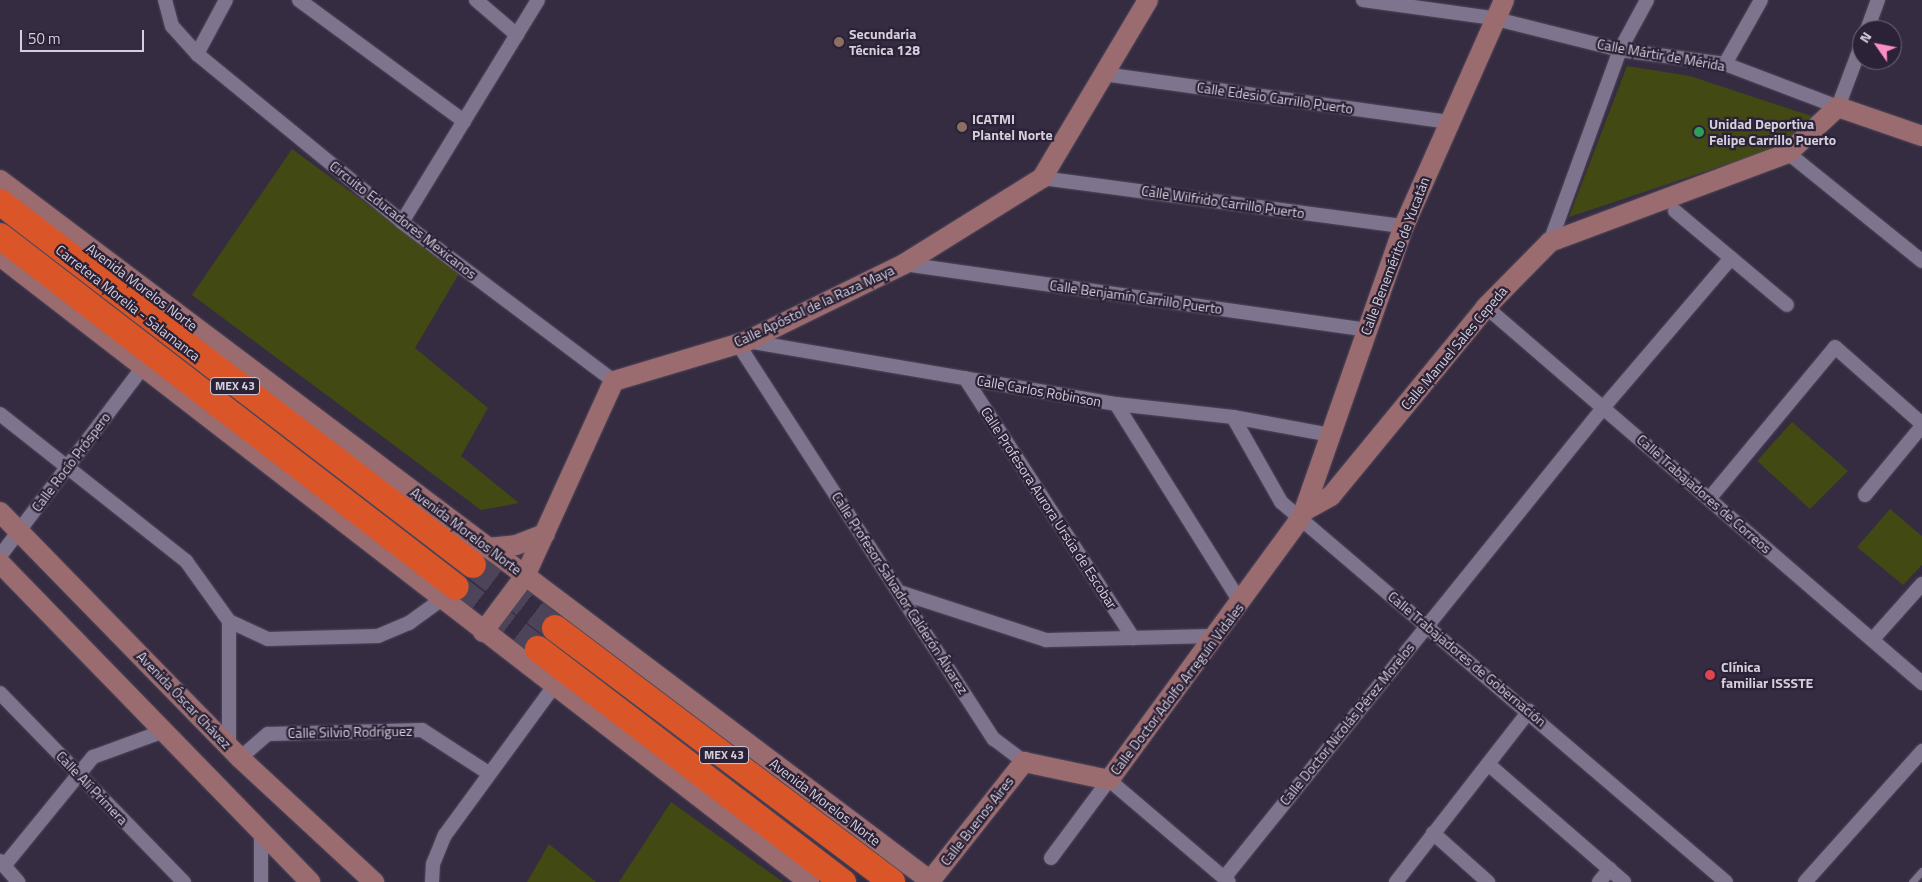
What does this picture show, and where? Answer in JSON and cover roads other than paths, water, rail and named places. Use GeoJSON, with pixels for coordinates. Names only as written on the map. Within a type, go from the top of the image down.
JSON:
{"type":"FeatureCollection","features":[{"type":"Feature","properties":{"kind":"highway","name":"Carretera Morelia - Salamanca"},"geometry":{"type":"LineString","coordinates":[[0,202],[480,557]]}},
{"type":"Feature","properties":{"kind":"highway","name":"Carretera Morelia - Salamanca"},"geometry":{"type":"LineString","coordinates":[[0,236],[448,594]]}},
{"type":"Feature","properties":{"kind":"highway","name":"MEX 43"},"geometry":{"type":"LineString","coordinates":[[556,628],[892,882]]}},
{"type":"Feature","properties":{"kind":"highway","name":"MEX 43"},"geometry":{"type":"LineString","coordinates":[[538,650],[843,882]]}},
{"type":"Feature","properties":{"kind":"street","name":"Circuito Educadores Mexicanos"},"geometry":{"type":"LineString","coordinates":[[165,0],[172,26],[197,54],[402,222],[614,381]]}},
{"type":"Feature","properties":{"kind":"street"},"geometry":{"type":"LineString","coordinates":[[197,54],[226,0]]}},
{"type":"Feature","properties":{"kind":"street"},"geometry":{"type":"LineString","coordinates":[[299,0],[464,121]]}},
{"type":"Feature","properties":{"kind":"street"},"geometry":{"type":"LineString","coordinates":[[476,0],[517,35]]}},
{"type":"Feature","properties":{"kind":"street"},"geometry":{"type":"LineString","coordinates":[[402,222],[538,0]]}},
{"type":"Feature","properties":{"kind":"street","name":"Calle Apóstol de la Raza Maya"},"geometry":{"type":"LineString","coordinates":[[614,381],[743,342],[904,264],[1042,178],[1148,0]]}},
{"type":"Feature","properties":{"kind":"street","name":"Calle Mártir de Mérida"},"geometry":{"type":"LineString","coordinates":[[1363,0],[1492,18],[1620,50],[1725,64],[1838,107],[1922,136]]}},
{"type":"Feature","properties":{"kind":"street","name":"Calle Benemérito de Yucatán"},"geometry":{"type":"LineString","coordinates":[[1303,514],[1404,226],[1492,18],[1504,0]]}},
{"type":"Feature","properties":{"kind":"street","name":"Calle Manuel Sales Cepeda"},"geometry":{"type":"LineString","coordinates":[[1303,514],[1331,496],[1486,307],[1550,242],[1620,50],[1647,0]]}},
{"type":"Feature","properties":{"kind":"street"},"geometry":{"type":"LineString","coordinates":[[1725,64],[1761,0]]}},
{"type":"Feature","properties":{"kind":"street"},"geometry":{"type":"LineString","coordinates":[[1871,20],[1878,0]]}},
{"type":"Feature","properties":{"kind":"street"},"geometry":{"type":"LineString","coordinates":[[1550,242],[1788,153],[1838,107],[1852,70]]}},
{"type":"Feature","properties":{"kind":"street","name":"Calle Edesio Carrillo Puerto"},"geometry":{"type":"LineString","coordinates":[[1103,74],[1447,122]]}},
{"type":"Feature","properties":{"kind":"street"},"geometry":{"type":"LineString","coordinates":[[1788,153],[1922,261]]}},
{"type":"Feature","properties":{"kind":"street","name":"Calle Wilfrido Carrillo Puerto"},"geometry":{"type":"LineString","coordinates":[[1042,178],[1404,226]]}},
{"type":"Feature","properties":{"kind":"street","name":"Avenida Morelos Norte"},"geometry":{"type":"LineString","coordinates":[[0,180],[480,557],[525,576],[931,881]]}},
{"type":"Feature","properties":{"kind":"street"},"geometry":{"type":"LineString","coordinates":[[1675,212],[1787,305]]}},
{"type":"Feature","properties":{"kind":"street"},"geometry":{"type":"LineString","coordinates":[[0,256],[142,368],[448,594],[483,632],[809,882]]}},
{"type":"Feature","properties":{"kind":"street","name":"Calle Doctor Nicolás Pérez Morelos"},"geometry":{"type":"LineString","coordinates":[[1227,880],[1427,625],[1603,408],[1731,258]]}},
{"type":"Feature","properties":{"kind":"street","name":"Calle Benjamín Carrillo Puerto"},"geometry":{"type":"LineString","coordinates":[[904,264],[1367,330]]}},
{"type":"Feature","properties":{"kind":"street","name":"Calle Trabajadores de Correos"},"geometry":{"type":"LineString","coordinates":[[1486,307],[1922,683]]}},
{"type":"Feature","properties":{"kind":"street","name":"Calle Carlos Robinson"},"geometry":{"type":"LineString","coordinates":[[743,342],[1116,404],[1233,417],[1331,435]]}},
{"type":"Feature","properties":{"kind":"street","name":"Calle Profesor Salvador Calderón Álvarez"},"geometry":{"type":"LineString","coordinates":[[743,342],[899,592],[994,739],[1024,762],[1109,780]]}},
{"type":"Feature","properties":{"kind":"street"},"geometry":{"type":"LineString","coordinates":[[1709,499],[1836,347],[1922,425],[1865,495]]}},
{"type":"Feature","properties":{"kind":"street","name":"Calle Rocío Próspero"},"geometry":{"type":"LineString","coordinates":[[0,556],[142,368]]}},
{"type":"Feature","properties":{"kind":"street","name":"Calle Profesora Aurora Ursúa de Escobar"},"geometry":{"type":"LineString","coordinates":[[965,378],[1133,638]]}},
{"type":"Feature","properties":{"kind":"street"},"geometry":{"type":"LineString","coordinates":[[483,632],[525,576],[614,381]]}},
{"type":"Feature","properties":{"kind":"street"},"geometry":{"type":"LineString","coordinates":[[1116,404],[1241,603]]}},
{"type":"Feature","properties":{"kind":"street"},"geometry":{"type":"LineString","coordinates":[[0,414],[186,561],[229,621],[268,639],[378,636],[409,623],[448,594]]}},
{"type":"Feature","properties":{"kind":"street","name":"Calle Trabajadores de Gobernación"},"geometry":{"type":"LineString","coordinates":[[1233,417],[1269,489],[1303,514],[1427,625],[1530,711],[1726,882]]}},
{"type":"Feature","properties":{"kind":"street","name":"Avenida Óscar Chávez"},"geometry":{"type":"LineString","coordinates":[[0,512],[234,752],[374,882]]}},
{"type":"Feature","properties":{"kind":"street","name":"Calle Doctor Adolfo Arreguín Vidales"},"geometry":{"type":"LineString","coordinates":[[1052,858],[1241,603],[1303,514]]}},
{"type":"Feature","properties":{"kind":"street"},"geometry":{"type":"LineString","coordinates":[[480,557],[516,546],[545,534]]}},
{"type":"Feature","properties":{"kind":"street"},"geometry":{"type":"LineString","coordinates":[[0,563],[310,882]]}},
{"type":"Feature","properties":{"kind":"street"},"geometry":{"type":"LineString","coordinates":[[1873,639],[1922,584]]}},
{"type":"Feature","properties":{"kind":"street"},"geometry":{"type":"LineString","coordinates":[[899,592],[1046,640],[1215,636]]}},
{"type":"Feature","properties":{"kind":"street"},"geometry":{"type":"LineString","coordinates":[[229,621],[234,752]]}},
{"type":"Feature","properties":{"kind":"street"},"geometry":{"type":"LineString","coordinates":[[432,882],[432,864],[445,835],[487,772],[554,686]]}},
{"type":"Feature","properties":{"kind":"street","name":"Calle Alí Primera"},"geometry":{"type":"LineString","coordinates":[[0,693],[184,882]]}},
{"type":"Feature","properties":{"kind":"street"},"geometry":{"type":"LineString","coordinates":[[1396,882],[1530,711]]}},
{"type":"Feature","properties":{"kind":"street","name":"Calle Silvio Rodríguez"},"geometry":{"type":"LineString","coordinates":[[234,752],[268,734],[422,730],[487,772]]}},
{"type":"Feature","properties":{"kind":"street"},"geometry":{"type":"LineString","coordinates":[[18,882],[2,864],[77,772],[93,757],[164,731]]}},
{"type":"Feature","properties":{"kind":"street"},"geometry":{"type":"LineString","coordinates":[[1805,882],[1922,752]]}},
{"type":"Feature","properties":{"kind":"street","name":"Calle Buenos Aires"},"geometry":{"type":"LineString","coordinates":[[931,881],[1024,762]]}},
{"type":"Feature","properties":{"kind":"street"},"geometry":{"type":"LineString","coordinates":[[1488,764],[1624,882]]}},
{"type":"Feature","properties":{"kind":"street"},"geometry":{"type":"LineString","coordinates":[[1109,780],[1227,880]]}},
{"type":"Feature","properties":{"kind":"street"},"geometry":{"type":"LineString","coordinates":[[261,830],[261,882]]}},
{"type":"Feature","properties":{"kind":"street"},"geometry":{"type":"LineString","coordinates":[[1434,833],[1488,882]]}},
{"type":"Feature","properties":{"kind":"street"},"geometry":{"type":"LineString","coordinates":[[1599,882],[1610,869]]}},
{"type":"Feature","properties":{"kind":"lane"},"geometry":{"type":"LineString","coordinates":[[1912,882],[1922,870]]}},
{"type":"Feature","properties":{"kind":"tunnel"},"geometry":{"type":"LineString","coordinates":[[473,565],[555,628]]}},
{"type":"Feature","properties":{"kind":"tunnel"},"geometry":{"type":"LineString","coordinates":[[456,587],[538,649]]}},
{"type":"Feature","properties":{"kind":"place","name":"Secundaria Técnica 128"},"geometry":{"type":"Point","coordinates":[839,42]}},
{"type":"Feature","properties":{"kind":"place","name":"ICATMI Plantel Norte"},"geometry":{"type":"Point","coordinates":[962,127]}},
{"type":"Feature","properties":{"kind":"place","name":"Unidad Deportiva Felipe Carrillo Puerto"},"geometry":{"type":"Point","coordinates":[1699,132]}},
{"type":"Feature","properties":{"kind":"place","name":"Clínica familiar ISSSTE"},"geometry":{"type":"Point","coordinates":[1710,675]}}]}
